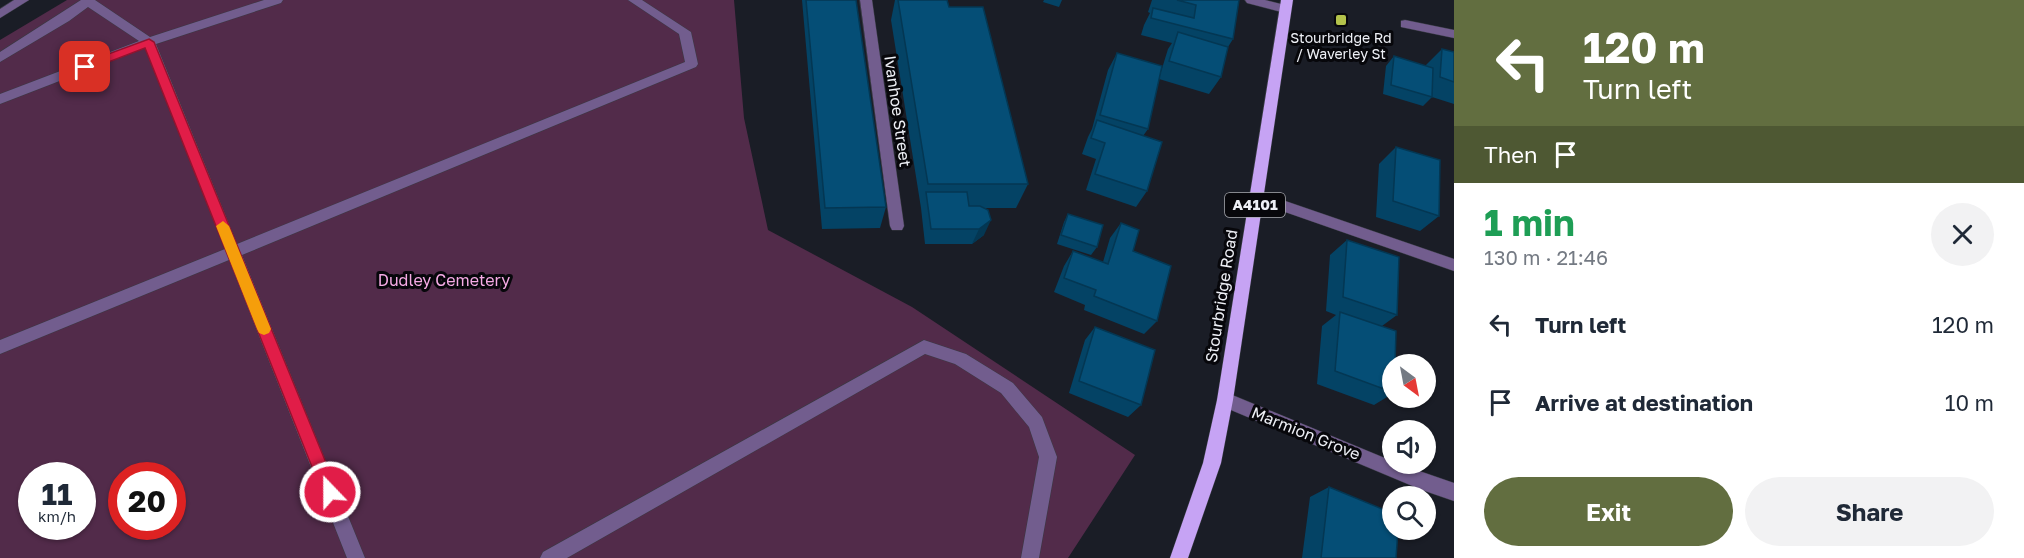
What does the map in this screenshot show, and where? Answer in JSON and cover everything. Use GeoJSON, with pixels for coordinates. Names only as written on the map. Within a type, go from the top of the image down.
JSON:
{"type":"FeatureCollection","features":[{"type":"Feature","properties":{"kind":"main road","name":"Stourbridge Road"},"geometry":{"type":"LineString","coordinates":[[1179,558],[1212,463],[1225,400],[1286,5]]}},
{"type":"Feature","properties":{"kind":"street"},"geometry":{"type":"LineString","coordinates":[[0,14],[23,0]]}},
{"type":"Feature","properties":{"kind":"street"},"geometry":{"type":"LineString","coordinates":[[0,99],[186,28],[277,0]]}},
{"type":"Feature","properties":{"kind":"street"},"geometry":{"type":"LineString","coordinates":[[0,347],[692,64],[685,32],[634,0]]}},
{"type":"Feature","properties":{"kind":"street","name":"Ivanhoe Street"},"geometry":{"type":"LineString","coordinates":[[866,0],[897,226]]}},
{"type":"Feature","properties":{"kind":"street"},"geometry":{"type":"LineString","coordinates":[[1251,0],[1286,5]]}},
{"type":"Feature","properties":{"kind":"street"},"geometry":{"type":"LineString","coordinates":[[0,58],[88,1],[149,42],[356,558]]}},
{"type":"Feature","properties":{"kind":"street"},"geometry":{"type":"LineString","coordinates":[[1405,24],[1454,34]]}},
{"type":"Feature","properties":{"kind":"street"},"geometry":{"type":"LineString","coordinates":[[1256,196],[1454,265]]}},
{"type":"Feature","properties":{"kind":"street"},"geometry":{"type":"LineString","coordinates":[[549,558],[924,347],[960,359],[1007,388],[1036,423],[1048,457],[1030,558]]}},
{"type":"Feature","properties":{"kind":"street","name":"Marmion Grove"},"geometry":{"type":"LineString","coordinates":[[1225,400],[1428,484],[1454,492]]}},
{"type":"Feature","properties":{"kind":"green space","name":"Dudley Cemetery"},"geometry":{"type":"Polygon","coordinates":[[[67,0],[734,0],[744,118],[768,230],[912,307],[1135,455],[1068,558],[0,558],[0,40],[67,0]]]}},
{"type":"Feature","properties":{"kind":"building"},"geometry":{"type":"Polygon","coordinates":[[[806,0],[856,0],[886,207],[825,208],[806,0]]]}},
{"type":"Feature","properties":{"kind":"building"},"geometry":{"type":"Polygon","coordinates":[[[898,0],[947,0],[949,7],[983,7],[1028,184],[928,184],[898,0]]]}},
{"type":"Feature","properties":{"kind":"building"},"geometry":{"type":"Polygon","coordinates":[[[1177,0],[1239,0],[1233,39],[1151,18],[1153,8],[1194,18],[1196,5],[1177,0]]]}},
{"type":"Feature","properties":{"kind":"building"},"geometry":{"type":"Polygon","coordinates":[[[1178,32],[1228,47],[1221,77],[1169,61],[1178,32]]]}},
{"type":"Feature","properties":{"kind":"building"},"geometry":{"type":"Polygon","coordinates":[[[1442,49],[1454,52],[1454,82],[1440,77],[1442,49]]]}},
{"type":"Feature","properties":{"kind":"building"},"geometry":{"type":"Polygon","coordinates":[[[1117,53],[1162,66],[1148,129],[1100,115],[1117,53]]]}},
{"type":"Feature","properties":{"kind":"building"},"geometry":{"type":"Polygon","coordinates":[[[1394,56],[1433,68],[1432,97],[1391,85],[1394,56]]]}},
{"type":"Feature","properties":{"kind":"building"},"geometry":{"type":"Polygon","coordinates":[[[1097,120],[1162,142],[1147,191],[1095,174],[1105,143],[1091,138],[1097,120]]]}},
{"type":"Feature","properties":{"kind":"building"},"geometry":{"type":"Polygon","coordinates":[[[1396,147],[1440,160],[1439,216],[1393,201],[1396,147]]]}},
{"type":"Feature","properties":{"kind":"building"},"geometry":{"type":"Polygon","coordinates":[[[926,192],[967,192],[969,206],[980,206],[988,210],[991,220],[979,229],[931,229],[926,192]]]}},
{"type":"Feature","properties":{"kind":"building"},"geometry":{"type":"Polygon","coordinates":[[[1068,214],[1103,225],[1097,247],[1061,235],[1068,214]]]}},
{"type":"Feature","properties":{"kind":"building"},"geometry":{"type":"Polygon","coordinates":[[[1121,223],[1139,230],[1133,251],[1171,266],[1157,321],[1094,296],[1096,290],[1064,278],[1073,251],[1108,264],[1121,223]]]}},
{"type":"Feature","properties":{"kind":"building"},"geometry":{"type":"Polygon","coordinates":[[[1347,240],[1399,257],[1397,315],[1343,297],[1347,240]]]}},
{"type":"Feature","properties":{"kind":"building"},"geometry":{"type":"Polygon","coordinates":[[[1340,312],[1396,331],[1395,354],[1382,354],[1382,388],[1335,371],[1340,312]]]}},
{"type":"Feature","properties":{"kind":"building"},"geometry":{"type":"Polygon","coordinates":[[[1095,327],[1155,350],[1141,405],[1079,381],[1095,327]]]}},
{"type":"Feature","properties":{"kind":"building"},"geometry":{"type":"Polygon","coordinates":[[[1329,487],[1382,509],[1382,540],[1397,540],[1396,558],[1321,558],[1329,487]]]}},
{"type":"Feature","properties":{"kind":"slow traffic"},"geometry":{"type":"LineString","coordinates":[[223,226],[264,329]]}},
{"type":"Feature","properties":{"kind":"place","name":"Stourbridge Rd / Waverley St"},"geometry":{"type":"Point","coordinates":[1341,20]}},
{"type":"Feature","properties":{"kind":"route"},"geometry":{"type":"LineString","coordinates":[[85,67],[149,42],[330,492]]}}]}
